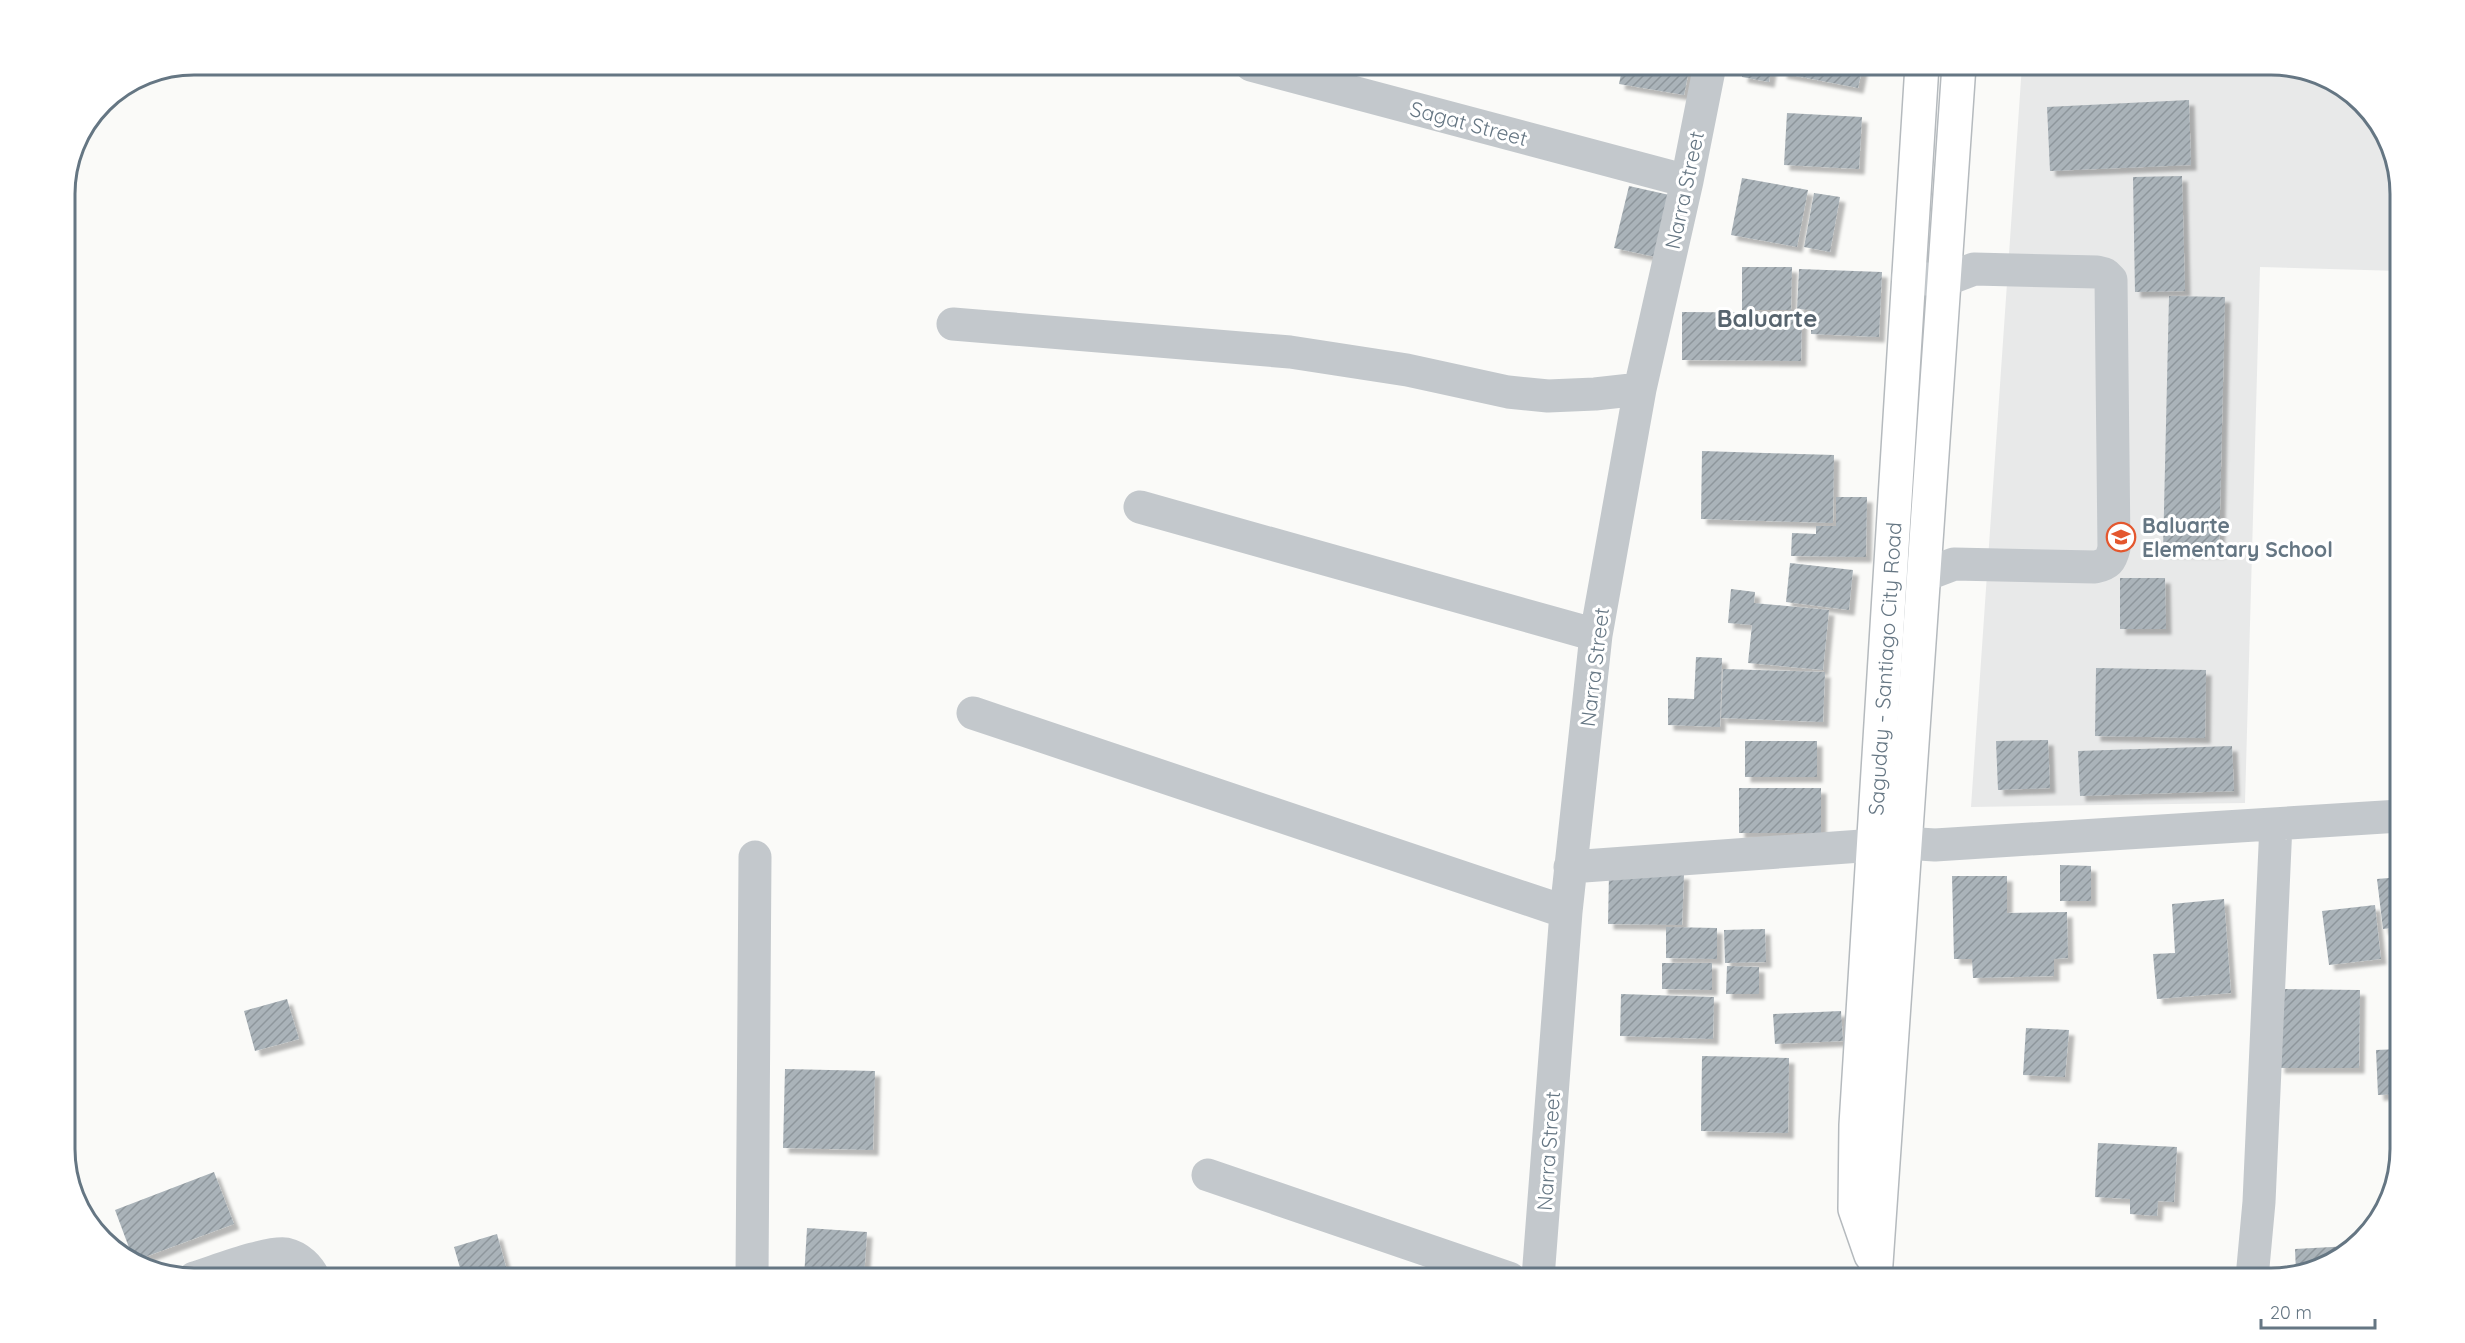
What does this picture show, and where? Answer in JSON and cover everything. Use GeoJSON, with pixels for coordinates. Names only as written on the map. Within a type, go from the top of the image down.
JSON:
{"type":"FeatureCollection","features":[{"type":"Feature","properties":{"kind":"main road","name":"Saguday - Santiago City Road"},"geometry":{"type":"LineString","coordinates":[[1874,1268],[1855,1209],[1856,1125],[1921,75]]}},
{"type":"Feature","properties":{"kind":"main road","name":"Saguday - Santiago City Road"},"geometry":{"type":"LineString","coordinates":[[1876,1268],[1958,75]]}},
{"type":"Feature","properties":{"kind":"street","name":"Sagat Street"},"geometry":{"type":"LineString","coordinates":[[1292,75],[1687,181]]}},
{"type":"Feature","properties":{"kind":"street","name":"Narra Street"},"geometry":{"type":"LineString","coordinates":[[1539,1268],[1570,867],[1596,635],[1640,389],[1687,181],[1708,75]]}},
{"type":"Feature","properties":{"kind":"street"},"geometry":{"type":"LineString","coordinates":[[1889,573],[1925,575],[1954,564],[2095,567],[2108,564],[2112,559],[2114,548],[2113,292],[2111,280],[2105,274],[2097,272],[1974,269],[1945,280],[1908,279]]}},
{"type":"Feature","properties":{"kind":"street"},"geometry":{"type":"LineString","coordinates":[[953,324],[1290,352],[1407,370],[1508,392],[1528,394],[1595,394],[1640,389]]}},
{"type":"Feature","properties":{"kind":"street"},"geometry":{"type":"LineString","coordinates":[[1140,507],[1596,635]]}},
{"type":"Feature","properties":{"kind":"street"},"geometry":{"type":"LineString","coordinates":[[974,713],[1566,912]]}},
{"type":"Feature","properties":{"kind":"street"},"geometry":{"type":"LineString","coordinates":[[1570,867],[1873,845],[1906,843],[1935,845],[2390,817]]}},
{"type":"Feature","properties":{"kind":"street"},"geometry":{"type":"LineString","coordinates":[[2253,1268],[2259,1202],[2276,824]]}},
{"type":"Feature","properties":{"kind":"street"},"geometry":{"type":"LineString","coordinates":[[752,1268],[755,857]]}},
{"type":"Feature","properties":{"kind":"street"},"geometry":{"type":"LineString","coordinates":[[1208,1175],[1480,1268]]}},
{"type":"Feature","properties":{"kind":"street"},"geometry":{"type":"LineString","coordinates":[[232,1268],[284,1254],[296,1257],[307,1268]]}},
{"type":"Feature","properties":{"kind":"shaded area","name":"Baluarte Elementary School"},"geometry":{"type":"Polygon","coordinates":[[[2021,75],[2271,75],[2302,79],[2323,87],[2337,95],[2360,116],[2370,128],[2384,156],[2390,186],[2390,271],[2260,267],[2245,803],[1971,807],[2021,75]]]}},
{"type":"Feature","properties":{"kind":"building"},"geometry":{"type":"Polygon","coordinates":[[[1621,75],[1688,75],[1684,95],[1619,84],[1621,75]]]}},
{"type":"Feature","properties":{"kind":"building"},"geometry":{"type":"Polygon","coordinates":[[[1742,75],[1770,75],[1769,82],[1742,77],[1742,75]]]}},
{"type":"Feature","properties":{"kind":"building"},"geometry":{"type":"Polygon","coordinates":[[[1791,75],[1861,75],[1858,88],[1791,75]]]}},
{"type":"Feature","properties":{"kind":"building"},"geometry":{"type":"Polygon","coordinates":[[[2189,100],[2191,165],[2050,171],[2047,107],[2189,100]]]}},
{"type":"Feature","properties":{"kind":"building"},"geometry":{"type":"Polygon","coordinates":[[[1787,113],[1862,117],[1859,169],[1784,165],[1787,113]]]}},
{"type":"Feature","properties":{"kind":"building"},"geometry":{"type":"Polygon","coordinates":[[[2182,176],[2185,291],[2135,292],[2133,177],[2182,176]]]}},
{"type":"Feature","properties":{"kind":"building"},"geometry":{"type":"Polygon","coordinates":[[[1742,178],[1808,190],[1797,247],[1731,235],[1742,178]]]}},
{"type":"Feature","properties":{"kind":"building"},"geometry":{"type":"Polygon","coordinates":[[[1629,186],[1674,196],[1660,258],[1614,248],[1629,186]]]}},
{"type":"Feature","properties":{"kind":"building"},"geometry":{"type":"Polygon","coordinates":[[[1814,193],[1840,197],[1830,252],[1804,247],[1814,193]]]}},
{"type":"Feature","properties":{"kind":"building"},"geometry":{"type":"Polygon","coordinates":[[[1742,267],[1792,267],[1791,310],[1742,310],[1742,267]]]}},
{"type":"Feature","properties":{"kind":"building"},"geometry":{"type":"Polygon","coordinates":[[[1799,269],[1882,272],[1879,337],[1811,334],[1811,310],[1797,309],[1799,269]]]}},
{"type":"Feature","properties":{"kind":"building"},"geometry":{"type":"Polygon","coordinates":[[[2169,296],[2225,297],[2219,553],[2163,552],[2169,296]]]}},
{"type":"Feature","properties":{"kind":"building"},"geometry":{"type":"Polygon","coordinates":[[[1682,312],[1802,313],[1801,361],[1682,360],[1682,312]]]}},
{"type":"Feature","properties":{"kind":"building"},"geometry":{"type":"Polygon","coordinates":[[[1702,451],[1834,455],[1833,523],[1701,519],[1702,451]]]}},
{"type":"Feature","properties":{"kind":"building"},"geometry":{"type":"Polygon","coordinates":[[[1836,497],[1867,497],[1866,557],[1791,556],[1792,533],[1816,534],[1816,526],[1836,526],[1836,497]]]}},
{"type":"Feature","properties":{"kind":"building"},"geometry":{"type":"Polygon","coordinates":[[[1790,563],[1853,570],[1849,610],[1786,602],[1790,563]]]}},
{"type":"Feature","properties":{"kind":"building"},"geometry":{"type":"Polygon","coordinates":[[[2120,578],[2165,578],[2166,629],[2120,629],[2120,578]]]}},
{"type":"Feature","properties":{"kind":"building"},"geometry":{"type":"Polygon","coordinates":[[[1731,589],[1755,592],[1754,603],[1829,610],[1823,670],[1748,663],[1752,625],[1728,623],[1731,589]]]}},
{"type":"Feature","properties":{"kind":"building"},"geometry":{"type":"Polygon","coordinates":[[[1696,657],[1722,658],[1720,727],[1668,725],[1668,698],[1694,699],[1696,657]]]}},
{"type":"Feature","properties":{"kind":"building"},"geometry":{"type":"Polygon","coordinates":[[[2096,668],[2206,670],[2205,738],[2095,736],[2096,668]]]}},
{"type":"Feature","properties":{"kind":"building"},"geometry":{"type":"Polygon","coordinates":[[[1723,669],[1825,672],[1823,722],[1721,718],[1723,669]]]}},
{"type":"Feature","properties":{"kind":"building"},"geometry":{"type":"Polygon","coordinates":[[[2048,740],[2050,788],[1998,790],[1996,741],[2048,740]]]}},
{"type":"Feature","properties":{"kind":"building"},"geometry":{"type":"Polygon","coordinates":[[[1745,741],[1817,741],[1817,777],[1745,777],[1745,741]]]}},
{"type":"Feature","properties":{"kind":"building"},"geometry":{"type":"Polygon","coordinates":[[[2232,746],[2234,791],[2080,796],[2078,751],[2232,746]]]}},
{"type":"Feature","properties":{"kind":"building"},"geometry":{"type":"Polygon","coordinates":[[[1739,788],[1821,788],[1821,833],[1739,833],[1739,788]]]}},
{"type":"Feature","properties":{"kind":"building"},"geometry":{"type":"Polygon","coordinates":[[[2060,865],[2091,866],[2091,901],[2060,901],[2060,865]]]}},
{"type":"Feature","properties":{"kind":"building"},"geometry":{"type":"Polygon","coordinates":[[[1609,873],[1684,874],[1682,925],[1608,924],[1609,873]]]}},
{"type":"Feature","properties":{"kind":"building"},"geometry":{"type":"Polygon","coordinates":[[[1952,876],[2007,876],[2007,913],[2067,912],[2068,958],[2054,959],[2054,976],[1973,978],[1972,959],[1954,959],[1952,876]]]}},
{"type":"Feature","properties":{"kind":"building"},"geometry":{"type":"Polygon","coordinates":[[[2390,878],[2390,928],[2383,929],[2377,879],[2390,878]]]}},
{"type":"Feature","properties":{"kind":"building"},"geometry":{"type":"Polygon","coordinates":[[[2224,899],[2231,993],[2157,999],[2153,954],[2175,953],[2172,904],[2224,899]]]}},
{"type":"Feature","properties":{"kind":"building"},"geometry":{"type":"Polygon","coordinates":[[[2375,905],[2381,959],[2329,965],[2322,911],[2375,905]]]}},
{"type":"Feature","properties":{"kind":"building"},"geometry":{"type":"Polygon","coordinates":[[[1666,927],[1717,928],[1717,959],[1666,958],[1666,927]]]}},
{"type":"Feature","properties":{"kind":"building"},"geometry":{"type":"Polygon","coordinates":[[[1765,929],[1766,962],[1725,963],[1724,930],[1765,929]]]}},
{"type":"Feature","properties":{"kind":"building"},"geometry":{"type":"Polygon","coordinates":[[[1662,963],[1712,963],[1712,990],[1662,989],[1662,963]]]}},
{"type":"Feature","properties":{"kind":"building"},"geometry":{"type":"Polygon","coordinates":[[[1727,966],[1759,967],[1759,994],[1726,994],[1727,966]]]}},
{"type":"Feature","properties":{"kind":"building"},"geometry":{"type":"Polygon","coordinates":[[[2280,989],[2360,990],[2359,1068],[2279,1068],[2280,989]]]}},
{"type":"Feature","properties":{"kind":"building"},"geometry":{"type":"Polygon","coordinates":[[[1621,994],[1714,997],[1713,1039],[1620,1036],[1621,994]]]}},
{"type":"Feature","properties":{"kind":"building"},"geometry":{"type":"Polygon","coordinates":[[[287,999],[299,1039],[255,1051],[244,1011],[287,999]]]}},
{"type":"Feature","properties":{"kind":"building"},"geometry":{"type":"Polygon","coordinates":[[[1841,1011],[1843,1041],[1775,1044],[1773,1014],[1841,1011]]]}},
{"type":"Feature","properties":{"kind":"building"},"geometry":{"type":"Polygon","coordinates":[[[2026,1028],[2069,1030],[2065,1077],[2023,1075],[2026,1028]]]}},
{"type":"Feature","properties":{"kind":"building"},"geometry":{"type":"Polygon","coordinates":[[[2390,1049],[2390,1094],[2378,1095],[2376,1050],[2390,1049]]]}},
{"type":"Feature","properties":{"kind":"building"},"geometry":{"type":"Polygon","coordinates":[[[1702,1056],[1789,1058],[1788,1133],[1701,1131],[1702,1056]]]}},
{"type":"Feature","properties":{"kind":"building"},"geometry":{"type":"Polygon","coordinates":[[[785,1069],[875,1071],[873,1150],[783,1148],[785,1069]]]}},
{"type":"Feature","properties":{"kind":"building"},"geometry":{"type":"Polygon","coordinates":[[[2098,1143],[2177,1147],[2174,1202],[2158,1201],[2157,1216],[2130,1214],[2130,1199],[2095,1197],[2098,1143]]]}},
{"type":"Feature","properties":{"kind":"building"},"geometry":{"type":"Polygon","coordinates":[[[214,1172],[234,1224],[145,1257],[129,1249],[115,1210],[214,1172]]]}},
{"type":"Feature","properties":{"kind":"building"},"geometry":{"type":"Polygon","coordinates":[[[807,1228],[867,1232],[865,1268],[805,1268],[807,1228]]]}},
{"type":"Feature","properties":{"kind":"building"},"geometry":{"type":"Polygon","coordinates":[[[497,1234],[506,1268],[460,1268],[454,1247],[497,1234]]]}},
{"type":"Feature","properties":{"kind":"building"},"geometry":{"type":"Polygon","coordinates":[[[2338,1247],[2316,1259],[2296,1265],[2295,1249],[2338,1247]]]}},
{"type":"Feature","properties":{"kind":"place","name":"Baluarte Elementary School"},"geometry":{"type":"Point","coordinates":[2121,537]}},
{"type":"Feature","properties":{"kind":"district","name":"Baluarte"},"geometry":{"type":"Point","coordinates":[1767,318]}}]}
